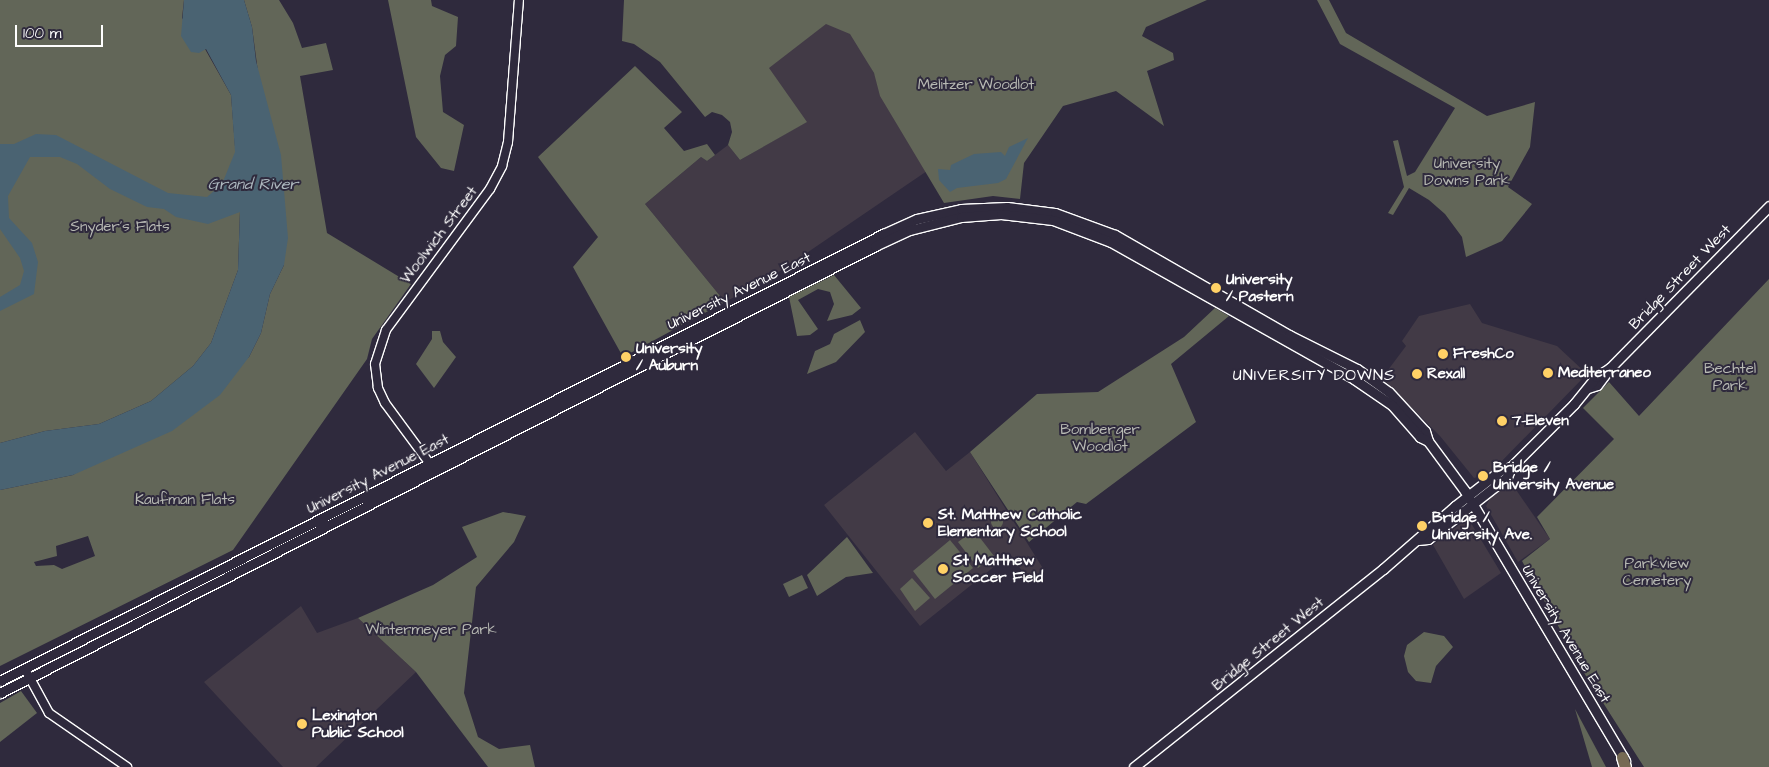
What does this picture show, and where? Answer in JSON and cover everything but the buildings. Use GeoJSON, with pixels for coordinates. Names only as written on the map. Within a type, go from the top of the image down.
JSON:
{"type":"FeatureCollection","features":[{"type":"Feature","properties":{"kind":"main road","name":"Bridge Street West"},"geometry":{"type":"LineString","coordinates":[[1134,767],[1418,540],[1423,532],[1470,501],[1501,470],[1512,467],[1588,388],[1597,385],[1610,368],[1769,206]]}},
{"type":"Feature","properties":{"kind":"main road","name":"University Avenue East"},"geometry":{"type":"LineString","coordinates":[[0,681],[892,230],[917,219],[961,209],[986,207],[1030,208],[1055,213],[1115,235],[1289,336],[1370,377],[1413,416],[1425,431],[1428,441],[1470,501],[1624,762],[1629,767]]}},
{"type":"Feature","properties":{"kind":"main road","name":"University Avenue East"},"geometry":{"type":"LineString","coordinates":[[0,692],[875,246],[910,230],[961,217],[1001,214],[1053,220],[1111,242],[1354,379],[1392,405],[1420,437],[1428,441]]}},
{"type":"Feature","properties":{"kind":"street","name":"Woolwich Street"},"geometry":{"type":"LineString","coordinates":[[430,464],[385,403],[378,388],[375,364],[386,330],[490,189],[502,166],[508,142],[519,0]]}},
{"type":"Feature","properties":{"kind":"street"},"geometry":{"type":"LineString","coordinates":[[25,669],[49,713],[127,767]]}},
{"type":"Feature","properties":{"kind":"shaded area"},"geometry":{"type":"Polygon","coordinates":[[[841,12],[927,171],[767,280],[725,302],[645,204],[701,157],[707,161],[728,145],[740,160],[806,122],[768,68],[841,12]]]}},
{"type":"Feature","properties":{"kind":"shaded area"},"geometry":{"type":"Polygon","coordinates":[[[1470,304],[1482,323],[1557,346],[1587,374],[1497,466],[1487,474],[1474,478],[1440,436],[1382,378],[1406,346],[1402,341],[1419,316],[1470,304]]]}},
{"type":"Feature","properties":{"kind":"shaded area","name":"St. Matthew Catholic Elementary School"},"geometry":{"type":"Polygon","coordinates":[[[915,432],[946,471],[970,452],[1044,570],[1030,582],[1010,554],[920,626],[824,505],[915,432]]]}},
{"type":"Feature","properties":{"kind":"shaded area"},"geometry":{"type":"Polygon","coordinates":[[[1510,481],[1550,539],[1518,562],[1486,506],[1490,498],[1510,481]]]}},
{"type":"Feature","properties":{"kind":"shaded area"},"geometry":{"type":"Polygon","coordinates":[[[1464,521],[1471,523],[1501,573],[1464,599],[1433,545],[1464,521]]]}},
{"type":"Feature","properties":{"kind":"shaded area","name":"Lexington Public School"},"geometry":{"type":"Polygon","coordinates":[[[301,606],[317,633],[358,618],[416,672],[316,767],[283,767],[204,682],[301,606]]]}},
{"type":"Feature","properties":{"kind":"green space","name":"Snyder's Flats"},"geometry":{"type":"Polygon","coordinates":[[[0,0],[184,0],[182,18],[205,49],[231,95],[240,211],[238,270],[211,343],[193,366],[151,401],[99,424],[45,431],[0,443],[0,0]]]}},
{"type":"Feature","properties":{"kind":"green space","name":"Kaufman Flats"},"geometry":{"type":"Polygon","coordinates":[[[244,0],[279,0],[293,23],[302,48],[326,43],[333,70],[300,76],[327,233],[411,284],[372,339],[367,359],[233,550],[0,666],[0,490],[73,475],[249,357],[261,333],[270,294],[284,265],[252,27],[244,0]],[[88,536],[56,546],[57,556],[34,562],[36,566],[54,565],[62,569],[95,556],[88,536]]]}},
{"type":"Feature","properties":{"kind":"green space"},"geometry":{"type":"Polygon","coordinates":[[[388,0],[431,0],[432,6],[458,17],[456,46],[445,55],[440,76],[443,112],[464,125],[454,171],[441,168],[416,137],[388,0]]]}},
{"type":"Feature","properties":{"kind":"green space","name":"Melitzer Woodlot"},"geometry":{"type":"Polygon","coordinates":[[[624,0],[1207,0],[1146,27],[1142,36],[1173,53],[1174,60],[1147,71],[1164,126],[1116,91],[1063,106],[1024,163],[1020,199],[993,196],[944,203],[880,96],[874,73],[850,34],[826,24],[769,68],[807,122],[740,160],[728,145],[732,132],[730,122],[722,115],[712,112],[705,117],[660,62],[634,44],[622,41],[624,0]]]}},
{"type":"Feature","properties":{"kind":"green space","name":"University Downs Park"},"geometry":{"type":"Polygon","coordinates":[[[1317,0],[1329,0],[1346,33],[1487,116],[1535,102],[1530,147],[1508,187],[1532,204],[1502,241],[1466,257],[1462,237],[1445,214],[1429,200],[1409,188],[1393,215],[1388,213],[1404,187],[1393,141],[1398,140],[1407,176],[1415,172],[1455,108],[1340,44],[1317,0]]]}},
{"type":"Feature","properties":{"kind":"green space"},"geometry":{"type":"Polygon","coordinates":[[[635,66],[682,112],[664,128],[684,151],[707,144],[715,155],[707,161],[701,157],[645,204],[725,302],[623,357],[573,267],[598,237],[538,157],[635,66]]]}},
{"type":"Feature","properties":{"kind":"green space"},"geometry":{"type":"Polygon","coordinates":[[[834,275],[861,308],[852,315],[827,321],[834,304],[830,292],[818,289],[798,300],[818,329],[810,335],[797,336],[789,297],[834,275]]]}},
{"type":"Feature","properties":{"kind":"green space","name":"Parkview Cemetery"},"geometry":{"type":"Polygon","coordinates":[[[1769,279],[1769,767],[1644,767],[1586,676],[1522,561],[1550,539],[1537,517],[1614,439],[1583,408],[1609,382],[1639,416],[1769,279]]]}},
{"type":"Feature","properties":{"kind":"green space","name":"Bomberger Woodlot"},"geometry":{"type":"Polygon","coordinates":[[[1215,308],[1229,316],[1171,364],[1196,422],[1086,504],[1077,502],[1029,542],[970,452],[1037,394],[1098,392],[1184,337],[1215,308]]]}},
{"type":"Feature","properties":{"kind":"green space"},"geometry":{"type":"Polygon","coordinates":[[[860,320],[865,332],[836,362],[807,374],[815,351],[830,344],[834,334],[860,320]]]}},
{"type":"Feature","properties":{"kind":"green space"},"geometry":{"type":"Polygon","coordinates":[[[432,331],[440,331],[443,342],[456,357],[434,388],[416,364],[432,339],[432,331]]]}},
{"type":"Feature","properties":{"kind":"green space","name":"Wintermeyer Park"},"geometry":{"type":"Polygon","coordinates":[[[503,512],[526,516],[514,542],[476,587],[464,693],[478,737],[499,749],[530,745],[535,767],[488,767],[416,672],[358,618],[433,585],[477,557],[462,527],[503,512]]]}},
{"type":"Feature","properties":{"kind":"green space"},"geometry":{"type":"Polygon","coordinates":[[[995,516],[999,516],[1003,522],[999,528],[995,528],[991,524],[991,520],[995,516]]]}},
{"type":"Feature","properties":{"kind":"green space","name":"St Matthew Soccer Field"},"geometry":{"type":"Polygon","coordinates":[[[974,530],[994,556],[978,568],[958,542],[974,530]]]}},
{"type":"Feature","properties":{"kind":"green space"},"geometry":{"type":"Polygon","coordinates":[[[847,537],[873,573],[846,577],[817,596],[807,575],[847,537]]]}},
{"type":"Feature","properties":{"kind":"green space","name":"St Matthew Soccer Field"},"geometry":{"type":"Polygon","coordinates":[[[950,540],[973,568],[935,599],[913,571],[950,540]]]}},
{"type":"Feature","properties":{"kind":"green space"},"geometry":{"type":"Polygon","coordinates":[[[802,575],[808,588],[789,597],[783,584],[802,575]]]}},
{"type":"Feature","properties":{"kind":"green space","name":"St Matthew Soccer Field"},"geometry":{"type":"Polygon","coordinates":[[[912,578],[930,598],[915,611],[900,589],[912,578]]]}},
{"type":"Feature","properties":{"kind":"green space"},"geometry":{"type":"Polygon","coordinates":[[[1424,632],[1444,636],[1453,647],[1436,666],[1431,683],[1416,681],[1408,672],[1404,656],[1407,645],[1424,632]]]}},
{"type":"Feature","properties":{"kind":"green space"},"geometry":{"type":"Polygon","coordinates":[[[21,691],[37,713],[0,742],[0,703],[21,691]]]}},
{"type":"Feature","properties":{"kind":"green space"},"geometry":{"type":"Polygon","coordinates":[[[1575,709],[1606,767],[1592,767],[1575,709]]]}},
{"type":"Feature","properties":{"kind":"water","name":"Grand River"},"geometry":{"type":"Polygon","coordinates":[[[184,0],[244,0],[252,27],[256,61],[281,155],[288,238],[284,265],[270,294],[261,333],[249,357],[220,395],[172,431],[73,475],[0,490],[0,443],[45,431],[99,424],[151,401],[193,366],[211,343],[238,270],[240,212],[208,224],[176,217],[164,209],[147,207],[110,189],[77,164],[60,157],[30,157],[8,196],[9,218],[32,243],[38,262],[34,294],[0,311],[0,297],[20,285],[24,271],[20,258],[0,229],[0,144],[14,144],[36,134],[56,135],[168,193],[207,197],[222,184],[235,152],[231,95],[206,49],[199,53],[191,52],[181,36],[184,0]]]}},
{"type":"Feature","properties":{"kind":"water"},"geometry":{"type":"Polygon","coordinates":[[[1028,138],[1006,179],[998,183],[957,188],[950,192],[939,180],[938,169],[950,170],[951,165],[974,154],[1001,152],[1005,156],[1009,147],[1028,138]]]}},
{"type":"Feature","properties":{"kind":"place","name":"University / Pastern"},"geometry":{"type":"Point","coordinates":[1216,288]}},
{"type":"Feature","properties":{"kind":"place","name":"FreshCo"},"geometry":{"type":"Point","coordinates":[1443,354]}},
{"type":"Feature","properties":{"kind":"place","name":"University / Auburn"},"geometry":{"type":"Point","coordinates":[626,357]}},
{"type":"Feature","properties":{"kind":"place","name":"Mediterraneo"},"geometry":{"type":"Point","coordinates":[1548,373]}},
{"type":"Feature","properties":{"kind":"place","name":"Rexall"},"geometry":{"type":"Point","coordinates":[1417,374]}},
{"type":"Feature","properties":{"kind":"place","name":"7-Eleven"},"geometry":{"type":"Point","coordinates":[1502,421]}},
{"type":"Feature","properties":{"kind":"place","name":"Bridge / University Avenue"},"geometry":{"type":"Point","coordinates":[1483,476]}},
{"type":"Feature","properties":{"kind":"place","name":"St. Matthew Catholic Elementary School"},"geometry":{"type":"Point","coordinates":[928,523]}},
{"type":"Feature","properties":{"kind":"place","name":"Bridge / University Ave."},"geometry":{"type":"Point","coordinates":[1422,526]}},
{"type":"Feature","properties":{"kind":"place","name":"St Matthew Soccer Field"},"geometry":{"type":"Point","coordinates":[943,569]}},
{"type":"Feature","properties":{"kind":"place","name":"Lexington Public School"},"geometry":{"type":"Point","coordinates":[302,724]}},
{"type":"Feature","properties":{"kind":"district","name":"UNIVERSITY DOWNS"},"geometry":{"type":"Point","coordinates":[1314,375]}},
{"type":"Feature","properties":{"kind":"park label","name":"Bechtel Park"},"geometry":{"type":"Point","coordinates":[1730,376]}}]}
